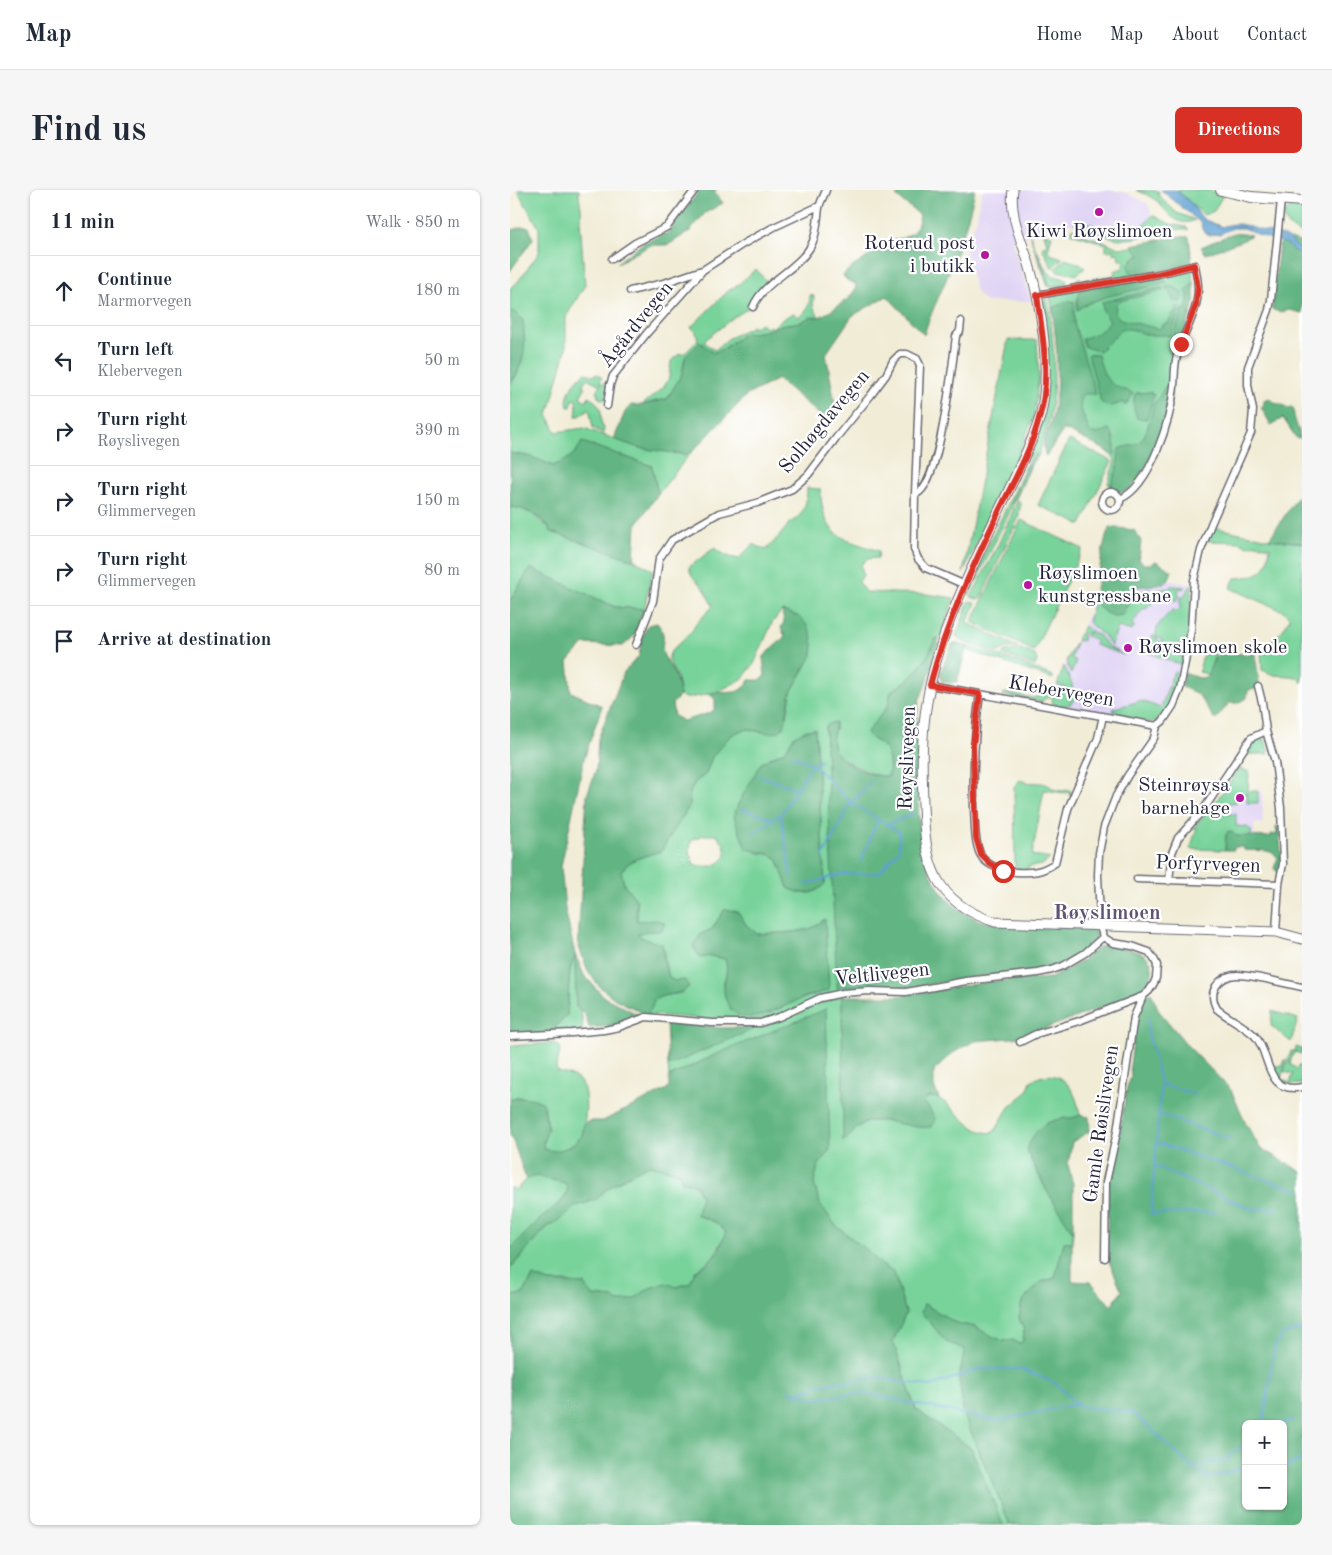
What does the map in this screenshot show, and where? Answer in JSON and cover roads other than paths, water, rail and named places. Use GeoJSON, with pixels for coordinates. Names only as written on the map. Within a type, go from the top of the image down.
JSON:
{"type":"FeatureCollection","features":[{"type":"Feature","properties":{"kind":"main road"},"geometry":{"type":"LineString","coordinates":[[1221,190],[1251,197],[1302,201]]}},
{"type":"Feature","properties":{"kind":"street"},"geometry":{"type":"LineString","coordinates":[[612,259],[635,243],[667,227],[695,190]]}},
{"type":"Feature","properties":{"kind":"street"},"geometry":{"type":"LineString","coordinates":[[753,307],[756,299],[810,248],[815,234],[819,206],[826,190]]}},
{"type":"Feature","properties":{"kind":"street","name":"Røyslivegen"},"geometry":{"type":"LineString","coordinates":[[1013,190],[1012,213],[1037,295],[1044,358],[1043,398],[1041,414],[1022,463],[965,585],[945,635],[930,685],[922,771],[924,840],[933,872],[945,892],[968,912],[995,922],[1100,922],[1276,932],[1302,939]]}},
{"type":"Feature","properties":{"kind":"street"},"geometry":{"type":"LineString","coordinates":[[1103,937],[1100,922],[1098,875],[1099,853],[1104,827],[1116,796],[1154,738],[1157,726],[1172,706],[1180,689],[1190,630],[1194,580],[1201,550],[1251,433],[1252,410],[1248,385],[1248,367],[1271,300],[1281,200]]}},
{"type":"Feature","properties":{"kind":"street","name":"Ågårdvegen"},"geometry":{"type":"LineString","coordinates":[[630,290],[664,283],[703,270],[767,231],[819,206]]}},
{"type":"Feature","properties":{"kind":"street"},"geometry":{"type":"LineString","coordinates":[[1037,295],[1158,274],[1194,265],[1198,287],[1196,305],[1176,357],[1172,401],[1160,444],[1147,472],[1126,496],[1120,499]]}},
{"type":"Feature","properties":{"kind":"street","name":"Ågårdvegen"},"geometry":{"type":"LineString","coordinates":[[607,406],[613,376],[647,333],[703,270]]}},
{"type":"Feature","properties":{"kind":"street"},"geometry":{"type":"LineString","coordinates":[[914,494],[918,494],[923,490],[933,468],[940,438],[956,336],[960,332],[961,322]]}},
{"type":"Feature","properties":{"kind":"street","name":"Solhøgdavegen"},"geometry":{"type":"LineString","coordinates":[[636,645],[652,601],[659,559],[672,540],[719,513],[757,503],[792,489],[808,475],[871,395],[886,375],[893,361],[900,354],[907,354],[917,359],[920,364],[914,494],[914,549],[918,559],[926,568],[965,585]]}},
{"type":"Feature","properties":{"kind":"street","name":"Klebervegen"},"geometry":{"type":"LineString","coordinates":[[930,685],[1157,726]]}},
{"type":"Feature","properties":{"kind":"street"},"geometry":{"type":"LineString","coordinates":[[1258,686],[1266,732],[1275,762],[1280,808],[1283,864],[1279,884],[1276,932]]}},
{"type":"Feature","properties":{"kind":"street"},"geometry":{"type":"LineString","coordinates":[[980,694],[973,745],[976,838],[981,855],[990,864],[1003,871],[1035,873],[1045,870],[1056,863],[1068,808],[1098,738],[1103,716]]}},
{"type":"Feature","properties":{"kind":"street"},"geometry":{"type":"LineString","coordinates":[[1170,880],[1172,852],[1178,838],[1204,809],[1251,738],[1266,732]]}},
{"type":"Feature","properties":{"kind":"street","name":"Porfyrvegen"},"geometry":{"type":"LineString","coordinates":[[1137,879],[1279,884]]}},
{"type":"Feature","properties":{"kind":"street","name":"Gamle Røislivegen"},"geometry":{"type":"LineString","coordinates":[[1020,1042],[1028,1037],[1079,1022],[1143,996],[1149,991],[1156,978],[1157,965],[1149,952],[1141,948],[1113,943],[1103,937]]}},
{"type":"Feature","properties":{"kind":"street","name":"Veltlivegen"},"geometry":{"type":"LineString","coordinates":[[510,1036],[589,1032],[618,1027],[646,1017],[712,1023],[760,1022],[774,1019],[820,998],[843,993],[869,991],[906,992],[966,980],[1052,970],[1085,953],[1103,937]]}},
{"type":"Feature","properties":{"kind":"street"},"geometry":{"type":"LineString","coordinates":[[1302,987],[1236,974],[1223,979],[1217,984],[1213,995],[1217,1008],[1258,1040],[1269,1070],[1279,1083],[1288,1087],[1302,1087]]}},
{"type":"Feature","properties":{"kind":"street","name":"Gamle Røislivegen"},"geometry":{"type":"LineString","coordinates":[[1105,1258],[1106,1182],[1117,1132],[1134,1017],[1143,996]]}},
{"type":"Feature","properties":{"kind":"water"},"geometry":{"type":"Polygon","coordinates":[[[1161,190],[1176,190],[1191,203],[1203,219],[1222,227],[1239,224],[1289,239],[1302,250],[1302,255],[1292,250],[1287,244],[1243,228],[1233,228],[1220,234],[1209,235],[1202,229],[1201,223],[1161,190]]]}},
{"type":"Feature","properties":{"kind":"waterway"},"geometry":{"type":"LineString","coordinates":[[792,755],[814,765],[851,803],[899,832],[899,850],[879,873],[843,874],[806,884]]}},
{"type":"Feature","properties":{"kind":"waterway"},"geometry":{"type":"LineString","coordinates":[[753,834],[781,814],[809,769],[821,760]]}},
{"type":"Feature","properties":{"kind":"waterway"},"geometry":{"type":"LineString","coordinates":[[760,776],[797,789]]}},
{"type":"Feature","properties":{"kind":"waterway"},"geometry":{"type":"LineString","coordinates":[[823,856],[851,803],[871,782]]}},
{"type":"Feature","properties":{"kind":"waterway"},"geometry":{"type":"LineString","coordinates":[[742,809],[774,819]]}},
{"type":"Feature","properties":{"kind":"waterway"},"geometry":{"type":"LineString","coordinates":[[888,824],[914,814]]}},
{"type":"Feature","properties":{"kind":"waterway"},"geometry":{"type":"LineString","coordinates":[[781,815],[791,877]]}},
{"type":"Feature","properties":{"kind":"waterway"},"geometry":{"type":"LineString","coordinates":[[861,861],[878,819]]}},
{"type":"Feature","properties":{"kind":"waterway"},"geometry":{"type":"LineString","coordinates":[[1148,1021],[1148,1033],[1161,1084],[1151,1214],[1216,1212]]}},
{"type":"Feature","properties":{"kind":"waterway"},"geometry":{"type":"LineString","coordinates":[[1161,1084],[1194,1094]]}},
{"type":"Feature","properties":{"kind":"waterway"},"geometry":{"type":"LineString","coordinates":[[1159,1114],[1231,1139]]}},
{"type":"Feature","properties":{"kind":"waterway"},"geometry":{"type":"LineString","coordinates":[[1158,1143],[1297,1190]]}},
{"type":"Feature","properties":{"kind":"waterway"},"geometry":{"type":"LineString","coordinates":[[1155,1166],[1252,1209],[1276,1209]]}},
{"type":"Feature","properties":{"kind":"waterway"},"geometry":{"type":"LineString","coordinates":[[1264,1420],[1275,1345],[1283,1334],[1302,1329]]}},
{"type":"Feature","properties":{"kind":"waterway"},"geometry":{"type":"LineString","coordinates":[[798,1393],[817,1385],[877,1378],[930,1386],[981,1369],[1021,1369],[1055,1383],[1078,1406]]}},
{"type":"Feature","properties":{"kind":"waterway"},"geometry":{"type":"LineString","coordinates":[[788,1391],[814,1399],[864,1393],[996,1421],[1072,1405],[1134,1413],[1191,1467],[1207,1478],[1242,1468]]}},
{"type":"Feature","properties":{"kind":"waterway"},"geometry":{"type":"LineString","coordinates":[[1287,1422],[1292,1420]]}},
{"type":"Feature","properties":{"kind":"waterway"},"geometry":{"type":"LineString","coordinates":[[1191,1467],[1225,1460],[1242,1446]]}},
{"type":"Feature","properties":{"kind":"waterway"},"geometry":{"type":"LineString","coordinates":[[1287,1466],[1302,1459]]}},
{"type":"Feature","properties":{"kind":"place","name":"Kiwi Røyslimoen"},"geometry":{"type":"Point","coordinates":[1099,212]}},
{"type":"Feature","properties":{"kind":"place","name":"Roterud post i butikk"},"geometry":{"type":"Point","coordinates":[985,255]}},
{"type":"Feature","properties":{"kind":"place","name":"Røyslimoen kunstgressbane"},"geometry":{"type":"Point","coordinates":[1028,585]}},
{"type":"Feature","properties":{"kind":"place","name":"Røyslimoen skole"},"geometry":{"type":"Point","coordinates":[1128,648]}},
{"type":"Feature","properties":{"kind":"place","name":"Steinrøysa barnehage"},"geometry":{"type":"Point","coordinates":[1240,798]}},
{"type":"Feature","properties":{"kind":"district","name":"Røyslimoen"},"geometry":{"type":"Point","coordinates":[1107,913]}}]}
